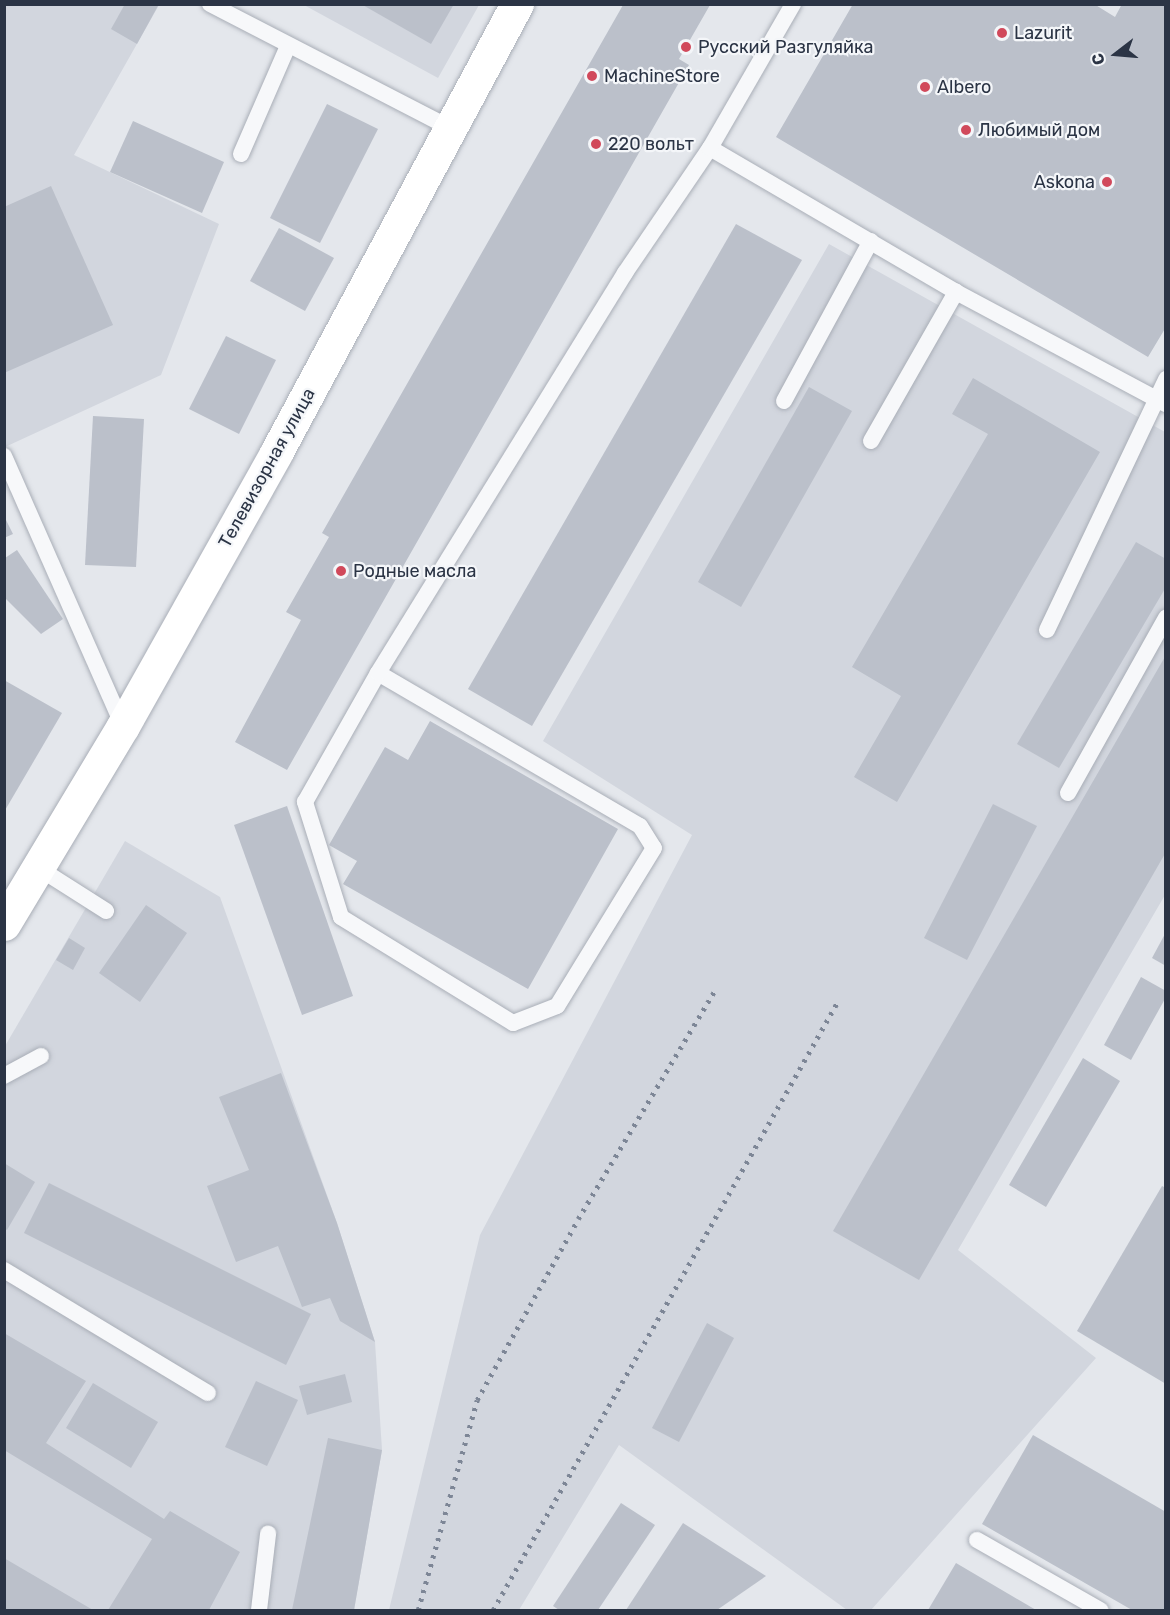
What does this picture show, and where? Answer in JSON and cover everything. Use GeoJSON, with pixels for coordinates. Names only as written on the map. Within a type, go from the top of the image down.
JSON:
{"type":"FeatureCollection","features":[{"type":"Feature","properties":{"kind":"street","name":"Телевизорная улица"},"geometry":{"type":"LineString","coordinates":[[4,924],[123,726],[276,453],[517,4]]}},
{"type":"Feature","properties":{"kind":"lane"},"geometry":{"type":"LineString","coordinates":[[210,4],[287,48],[450,128]]}},
{"type":"Feature","properties":{"kind":"lane"},"geometry":{"type":"LineString","coordinates":[[378,673],[640,826],[654,848],[557,1006],[513,1023],[341,917],[305,802],[378,673],[619,283],[710,148],[793,4]]}},
{"type":"Feature","properties":{"kind":"lane"},"geometry":{"type":"LineString","coordinates":[[241,154],[287,48]]}},
{"type":"Feature","properties":{"kind":"lane"},"geometry":{"type":"LineString","coordinates":[[710,148],[956,292],[1161,401]]}},
{"type":"Feature","properties":{"kind":"lane"},"geometry":{"type":"LineString","coordinates":[[783,401],[871,241]]}},
{"type":"Feature","properties":{"kind":"lane"},"geometry":{"type":"LineString","coordinates":[[871,441],[956,292]]}},
{"type":"Feature","properties":{"kind":"lane"},"geometry":{"type":"LineString","coordinates":[[1047,630],[1161,401],[1166,379]]}},
{"type":"Feature","properties":{"kind":"lane"},"geometry":{"type":"LineString","coordinates":[[4,456],[123,726]]}},
{"type":"Feature","properties":{"kind":"lane"},"geometry":{"type":"LineString","coordinates":[[1068,793],[1166,618]]}},
{"type":"Feature","properties":{"kind":"lane"},"geometry":{"type":"LineString","coordinates":[[37,867],[106,911]]}},
{"type":"Feature","properties":{"kind":"lane"},"geometry":{"type":"LineString","coordinates":[[4,1076],[40,1056]]}},
{"type":"Feature","properties":{"kind":"lane"},"geometry":{"type":"LineString","coordinates":[[4,1270],[208,1393]]}},
{"type":"Feature","properties":{"kind":"lane"},"geometry":{"type":"LineString","coordinates":[[259,1611],[268,1534]]}},
{"type":"Feature","properties":{"kind":"lane"},"geometry":{"type":"LineString","coordinates":[[977,1540],[1100,1611]]}},
{"type":"Feature","properties":{"kind":"shaded area"},"geometry":{"type":"Polygon","coordinates":[[[4,5],[159,5],[74,155],[219,224],[161,375],[5,447],[4,5]]]}},
{"type":"Feature","properties":{"kind":"shaded area"},"geometry":{"type":"Polygon","coordinates":[[[304,5],[479,5],[438,78],[304,5]]]}},
{"type":"Feature","properties":{"kind":"shaded area"},"geometry":{"type":"Polygon","coordinates":[[[829,244],[1165,432],[1165,895],[958,1250],[1096,1358],[871,1610],[847,1610],[619,1445],[519,1610],[389,1610],[480,1235],[692,835],[543,741],[829,244]]]}},
{"type":"Feature","properties":{"kind":"shaded area"},"geometry":{"type":"Polygon","coordinates":[[[125,841],[220,897],[337,1223],[375,1342],[382,1450],[354,1610],[5,1610],[5,1046],[125,841]]]}},
{"type":"Feature","properties":{"kind":"building"},"geometry":{"type":"Polygon","coordinates":[[[125,4],[159,4],[137,44],[111,29],[125,4]]]}},
{"type":"Feature","properties":{"kind":"building"},"geometry":{"type":"Polygon","coordinates":[[[361,4],[454,4],[431,44],[361,4]]]}},
{"type":"Feature","properties":{"kind":"building"},"geometry":{"type":"Polygon","coordinates":[[[853,4],[1094,4],[1115,17],[1122,4],[1166,4],[1166,327],[1148,357],[776,137],[853,4]]]}},
{"type":"Feature","properties":{"kind":"building"},"geometry":{"type":"Polygon","coordinates":[[[623,5],[710,5],[679,59],[689,65],[287,770],[235,742],[301,620],[286,612],[329,537],[322,533],[623,5]]]}},
{"type":"Feature","properties":{"kind":"building"},"geometry":{"type":"Polygon","coordinates":[[[327,104],[378,129],[320,243],[270,218],[327,104]]]}},
{"type":"Feature","properties":{"kind":"building"},"geometry":{"type":"Polygon","coordinates":[[[133,121],[224,162],[202,213],[110,172],[133,121]]]}},
{"type":"Feature","properties":{"kind":"building"},"geometry":{"type":"Polygon","coordinates":[[[51,186],[113,325],[4,373],[4,207],[51,186]]]}},
{"type":"Feature","properties":{"kind":"building"},"geometry":{"type":"Polygon","coordinates":[[[736,224],[802,260],[532,726],[468,689],[736,224]]]}},
{"type":"Feature","properties":{"kind":"building"},"geometry":{"type":"Polygon","coordinates":[[[279,228],[334,258],[305,311],[250,281],[279,228]]]}},
{"type":"Feature","properties":{"kind":"building"},"geometry":{"type":"Polygon","coordinates":[[[226,336],[276,360],[239,434],[189,409],[226,336]]]}},
{"type":"Feature","properties":{"kind":"building"},"geometry":{"type":"Polygon","coordinates":[[[973,378],[1100,452],[897,802],[854,777],[901,696],[852,667],[988,434],[952,414],[973,378]]]}},
{"type":"Feature","properties":{"kind":"building"},"geometry":{"type":"Polygon","coordinates":[[[809,387],[852,411],[741,607],[698,582],[809,387]]]}},
{"type":"Feature","properties":{"kind":"building"},"geometry":{"type":"Polygon","coordinates":[[[93,416],[144,419],[136,567],[85,565],[93,416]]]}},
{"type":"Feature","properties":{"kind":"building"},"geometry":{"type":"Polygon","coordinates":[[[4,516],[13,534],[4,538],[4,516]]]}},
{"type":"Feature","properties":{"kind":"building"},"geometry":{"type":"Polygon","coordinates":[[[1136,542],[1166,559],[1166,587],[1059,768],[1017,744],[1136,542]]]}},
{"type":"Feature","properties":{"kind":"building"},"geometry":{"type":"Polygon","coordinates":[[[17,550],[63,619],[41,634],[5,598],[5,558],[17,550]]]}},
{"type":"Feature","properties":{"kind":"building"},"geometry":{"type":"Polygon","coordinates":[[[1166,655],[1166,852],[919,1280],[833,1231],[1166,655]]]}},
{"type":"Feature","properties":{"kind":"building"},"geometry":{"type":"Polygon","coordinates":[[[4,680],[62,713],[4,812],[4,680]]]}},
{"type":"Feature","properties":{"kind":"building"},"geometry":{"type":"Polygon","coordinates":[[[430,721],[618,829],[528,989],[343,884],[357,861],[329,845],[385,747],[408,760],[430,721]]]}},
{"type":"Feature","properties":{"kind":"building"},"geometry":{"type":"Polygon","coordinates":[[[993,804],[1037,826],[967,960],[924,938],[993,804]]]}},
{"type":"Feature","properties":{"kind":"building"},"geometry":{"type":"Polygon","coordinates":[[[287,806],[353,996],[302,1015],[234,825],[287,806]]]}},
{"type":"Feature","properties":{"kind":"building"},"geometry":{"type":"Polygon","coordinates":[[[146,905],[187,933],[140,1002],[99,973],[146,905]]]}},
{"type":"Feature","properties":{"kind":"building"},"geometry":{"type":"Polygon","coordinates":[[[1166,932],[1166,966],[1152,958],[1166,932]]]}},
{"type":"Feature","properties":{"kind":"building"},"geometry":{"type":"Polygon","coordinates":[[[69,938],[85,948],[73,970],[56,960],[69,938]]]}},
{"type":"Feature","properties":{"kind":"building"},"geometry":{"type":"Polygon","coordinates":[[[1141,977],[1166,991],[1166,997],[1131,1060],[1104,1045],[1141,977]]]}},
{"type":"Feature","properties":{"kind":"building"},"geometry":{"type":"Polygon","coordinates":[[[1083,1058],[1120,1081],[1046,1207],[1009,1185],[1083,1058]]]}},
{"type":"Feature","properties":{"kind":"building"},"geometry":{"type":"Polygon","coordinates":[[[281,1073],[337,1223],[375,1342],[340,1321],[330,1298],[302,1307],[278,1246],[236,1262],[207,1186],[249,1170],[219,1097],[281,1073]]]}},
{"type":"Feature","properties":{"kind":"building"},"geometry":{"type":"Polygon","coordinates":[[[4,1163],[35,1182],[7,1230],[4,1228],[4,1163]]]}},
{"type":"Feature","properties":{"kind":"building"},"geometry":{"type":"Polygon","coordinates":[[[49,1183],[311,1314],[286,1365],[24,1233],[49,1183]]]}},
{"type":"Feature","properties":{"kind":"building"},"geometry":{"type":"Polygon","coordinates":[[[1162,1186],[1166,1188],[1166,1384],[1077,1331],[1162,1186]]]}},
{"type":"Feature","properties":{"kind":"building"},"geometry":{"type":"Polygon","coordinates":[[[707,1323],[734,1338],[679,1442],[652,1428],[707,1323]]]}},
{"type":"Feature","properties":{"kind":"building"},"geometry":{"type":"Polygon","coordinates":[[[4,1333],[86,1381],[46,1443],[164,1519],[170,1511],[240,1552],[209,1610],[108,1610],[152,1539],[4,1450],[4,1333]]]}},
{"type":"Feature","properties":{"kind":"building"},"geometry":{"type":"Polygon","coordinates":[[[345,1374],[352,1402],[307,1415],[299,1386],[345,1374]]]}},
{"type":"Feature","properties":{"kind":"building"},"geometry":{"type":"Polygon","coordinates":[[[256,1381],[298,1400],[267,1466],[225,1447],[256,1381]]]}},
{"type":"Feature","properties":{"kind":"building"},"geometry":{"type":"Polygon","coordinates":[[[93,1383],[158,1422],[131,1468],[66,1428],[93,1383]]]}},
{"type":"Feature","properties":{"kind":"building"},"geometry":{"type":"Polygon","coordinates":[[[1033,1435],[1166,1512],[1166,1610],[1132,1610],[982,1524],[1033,1435]]]}},
{"type":"Feature","properties":{"kind":"building"},"geometry":{"type":"Polygon","coordinates":[[[328,1438],[382,1450],[354,1610],[292,1610],[328,1438]]]}},
{"type":"Feature","properties":{"kind":"building"},"geometry":{"type":"Polygon","coordinates":[[[621,1503],[655,1525],[598,1610],[559,1610],[553,1606],[621,1503]]]}},
{"type":"Feature","properties":{"kind":"building"},"geometry":{"type":"Polygon","coordinates":[[[683,1523],[766,1576],[717,1610],[626,1610],[683,1523]]]}},
{"type":"Feature","properties":{"kind":"building"},"geometry":{"type":"Polygon","coordinates":[[[4,1558],[93,1610],[4,1610],[4,1558]]]}},
{"type":"Feature","properties":{"kind":"building"},"geometry":{"type":"Polygon","coordinates":[[[956,1563],[1036,1610],[928,1610],[956,1563]]]}},
{"type":"Feature","properties":{"kind":"railway"},"geometry":{"type":"LineString","coordinates":[[418,1610],[477,1400],[578,1219],[714,992]]}},
{"type":"Feature","properties":{"kind":"railway"},"geometry":{"type":"LineString","coordinates":[[493,1610],[837,1003]]}},
{"type":"Feature","properties":{"kind":"place","name":"Lazurit"},"geometry":{"type":"Point","coordinates":[1002,33]}},
{"type":"Feature","properties":{"kind":"place","name":"Русский Разгуляйка"},"geometry":{"type":"Point","coordinates":[686,47]}},
{"type":"Feature","properties":{"kind":"place","name":"MachineStore"},"geometry":{"type":"Point","coordinates":[592,76]}},
{"type":"Feature","properties":{"kind":"place","name":"Albero"},"geometry":{"type":"Point","coordinates":[925,87]}},
{"type":"Feature","properties":{"kind":"place","name":"Любимый дом"},"geometry":{"type":"Point","coordinates":[966,130]}},
{"type":"Feature","properties":{"kind":"place","name":"220 вольт"},"geometry":{"type":"Point","coordinates":[596,144]}},
{"type":"Feature","properties":{"kind":"place","name":"Askona"},"geometry":{"type":"Point","coordinates":[1107,182]}},
{"type":"Feature","properties":{"kind":"place","name":"Родные масла"},"geometry":{"type":"Point","coordinates":[341,571]}}]}
